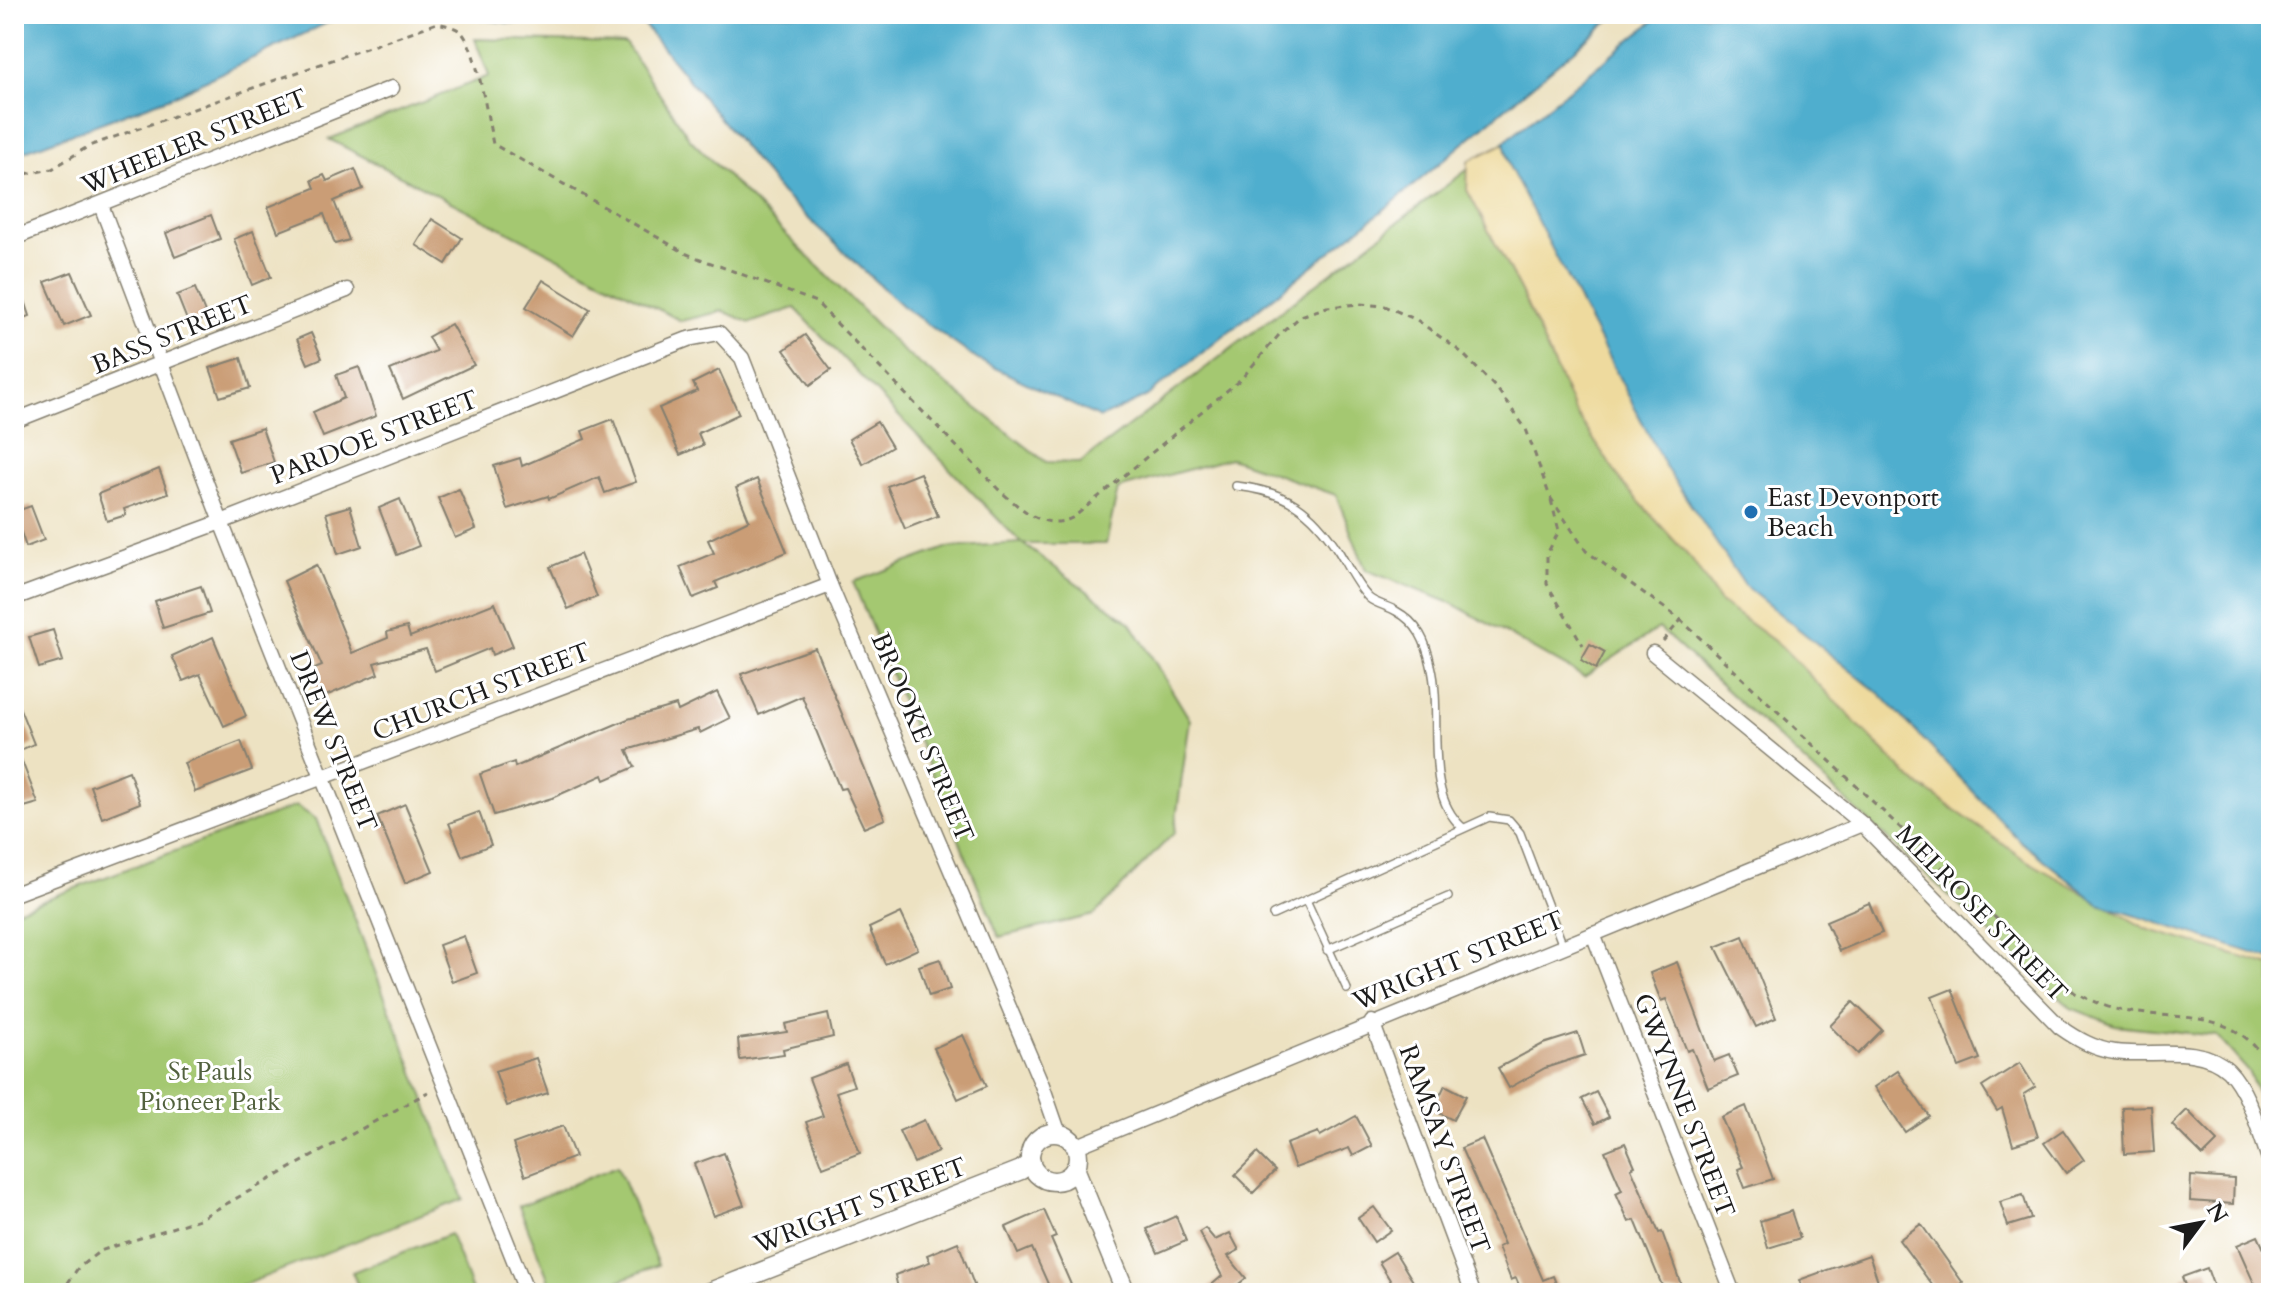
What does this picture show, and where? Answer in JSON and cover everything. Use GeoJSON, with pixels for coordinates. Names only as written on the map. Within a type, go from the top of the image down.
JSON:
{"type":"FeatureCollection","features":[{"type":"Feature","properties":{"kind":"street","name":"WHEELER STREET"},"geometry":{"type":"LineString","coordinates":[[14,238],[392,88]]}},
{"type":"Feature","properties":{"kind":"street","name":"DREW STREET"},"geometry":{"type":"LineString","coordinates":[[101,205],[221,522],[527,1293]]}},
{"type":"Feature","properties":{"kind":"street","name":"BASS STREET"},"geometry":{"type":"LineString","coordinates":[[14,421],[347,290]]}},
{"type":"Feature","properties":{"kind":"street","name":"PARDOE STREET"},"geometry":{"type":"LineString","coordinates":[[14,598],[221,522],[688,339],[719,333],[742,358]]}},
{"type":"Feature","properties":{"kind":"street","name":"BROOKE STREET"},"geometry":{"type":"LineString","coordinates":[[742,358],[830,585],[1042,1085],[1059,1134]]}},
{"type":"Feature","properties":{"kind":"street","name":"CHURCH STREET"},"geometry":{"type":"LineString","coordinates":[[14,894],[830,585]]}},
{"type":"Feature","properties":{"kind":"street","name":"MELROSE STREET"},"geometry":{"type":"LineString","coordinates":[[1653,653],[1862,824],[2060,1027],[2085,1044],[2113,1052],[2204,1056],[2228,1070],[2242,1092],[2271,1164]]}},
{"type":"Feature","properties":{"kind":"street","name":"WRIGHT STREET"},"geometry":{"type":"LineString","coordinates":[[1075,1147],[1372,1022],[1862,824]]}},
{"type":"Feature","properties":{"kind":"street","name":"GWYNNE STREET"},"geometry":{"type":"LineString","coordinates":[[1593,934],[1733,1293]]}},
{"type":"Feature","properties":{"kind":"street","name":"RAMSAY STREET"},"geometry":{"type":"LineString","coordinates":[[1372,1022],[1473,1293]]}},
{"type":"Feature","properties":{"kind":"street"},"geometry":{"type":"LineString","coordinates":[[1075,1168],[1065,1178],[1051,1181],[1038,1175],[1031,1162],[1037,1141],[1059,1134],[1075,1147],[1075,1168],[1126,1293]]}},
{"type":"Feature","properties":{"kind":"street","name":"WRIGHT STREET"},"geometry":{"type":"LineString","coordinates":[[707,1293],[1021,1170],[1031,1162]]}},
{"type":"Feature","properties":{"kind":"lane"},"geometry":{"type":"LineString","coordinates":[[1236,486],[1284,496],[1307,514],[1337,548],[1371,600],[1398,612],[1419,629],[1434,682],[1439,795],[1450,817],[1463,828]]}},
{"type":"Feature","properties":{"kind":"lane"},"geometry":{"type":"LineString","coordinates":[[1273,915],[1489,817],[1509,820],[1520,833],[1563,946]]}},
{"type":"Feature","properties":{"kind":"lane"},"geometry":{"type":"LineString","coordinates":[[1327,950],[1448,897]]}},
{"type":"Feature","properties":{"kind":"lane"},"geometry":{"type":"LineString","coordinates":[[1306,900],[1347,989]]}},
{"type":"Feature","properties":{"kind":"path"},"geometry":{"type":"LineString","coordinates":[[14,176],[52,169],[89,146],[437,23],[460,30],[479,79],[493,144],[687,254],[816,302],[998,489],[1024,512],[1045,522],[1064,523],[1074,517],[1241,379],[1279,335],[1301,316],[1327,307],[1360,304],[1385,306],[1417,320],[1461,352],[1498,390],[1526,429],[1559,531],[1547,554],[1547,584],[1583,645]]}},
{"type":"Feature","properties":{"kind":"path"},"geometry":{"type":"LineString","coordinates":[[1550,497],[1586,551],[1681,620],[2075,993],[2115,1009],[2172,1013],[2228,1025],[2262,1053],[2271,1072]]}},
{"type":"Feature","properties":{"kind":"path"},"geometry":{"type":"LineString","coordinates":[[1653,653],[1681,620]]}},
{"type":"Feature","properties":{"kind":"path"},"geometry":{"type":"LineString","coordinates":[[61,1293],[78,1268],[100,1251],[199,1219],[446,1083]]}},
{"type":"Feature","properties":{"kind":"green space"},"geometry":{"type":"Polygon","coordinates":[[[475,39],[625,43],[690,139],[903,351],[1046,462],[1080,463],[1504,142],[1510,168],[2020,841],[2099,904],[2271,959],[2271,1126],[2248,1071],[2217,1036],[2115,1025],[2071,1008],[1659,628],[1584,677],[1451,603],[1366,570],[1336,495],[1230,458],[1118,489],[1106,544],[1023,544],[1131,623],[1190,720],[1174,833],[1094,915],[999,937],[853,582],[946,548],[1021,543],[795,308],[750,323],[723,311],[681,321],[329,139],[489,76],[475,39]]]}},
{"type":"Feature","properties":{"kind":"green space","name":"St Pauls Pioneer Park"},"geometry":{"type":"Polygon","coordinates":[[[296,806],[316,819],[463,1199],[223,1293],[14,1293],[14,911],[296,806]]]}},
{"type":"Feature","properties":{"kind":"green space"},"geometry":{"type":"Polygon","coordinates":[[[617,1166],[658,1265],[589,1293],[554,1293],[519,1206],[617,1166]]]}},
{"type":"Feature","properties":{"kind":"green space"},"geometry":{"type":"Polygon","coordinates":[[[450,1234],[473,1293],[361,1293],[352,1272],[450,1234]]]}},
{"type":"Feature","properties":{"kind":"sand","name":"East Devonport Beach"},"geometry":{"type":"Polygon","coordinates":[[[1543,124],[2271,812],[2271,966],[2147,929],[2024,859],[1911,779],[1781,646],[1719,601],[1692,560],[1623,484],[1574,410],[1521,292],[1467,190],[1468,161],[1543,124]]]}},
{"type":"Feature","properties":{"kind":"water"},"geometry":{"type":"Polygon","coordinates":[[[14,14],[346,14],[168,98],[14,155],[14,14]]]}},
{"type":"Feature","properties":{"kind":"water"},"geometry":{"type":"Polygon","coordinates":[[[440,14],[1617,14],[1396,200],[1146,397],[1100,418],[978,360],[902,306],[781,193],[639,19],[511,23],[440,14]]]}},
{"type":"Feature","properties":{"kind":"water"},"geometry":{"type":"Polygon","coordinates":[[[1662,14],[2271,14],[2271,959],[2099,904],[2020,841],[1881,695],[1746,587],[1666,468],[1510,168],[1504,142],[1662,14]]]}},
{"type":"Feature","properties":{"kind":"building"},"geometry":{"type":"Polygon","coordinates":[[[355,169],[363,189],[334,201],[349,240],[335,244],[324,214],[278,232],[268,207],[315,188],[312,180],[324,175],[327,181],[355,169]]]}},
{"type":"Feature","properties":{"kind":"building"},"geometry":{"type":"Polygon","coordinates":[[[211,215],[220,239],[175,257],[166,233],[211,215]]]}},
{"type":"Feature","properties":{"kind":"building"},"geometry":{"type":"Polygon","coordinates":[[[432,219],[462,238],[446,264],[416,245],[432,219]]]}},
{"type":"Feature","properties":{"kind":"building"},"geometry":{"type":"Polygon","coordinates":[[[253,231],[271,277],[252,285],[234,239],[253,231]]]}},
{"type":"Feature","properties":{"kind":"building"},"geometry":{"type":"Polygon","coordinates":[[[72,272],[91,315],[64,326],[45,282],[72,272]]]}},
{"type":"Feature","properties":{"kind":"building"},"geometry":{"type":"Polygon","coordinates":[[[17,276],[30,316],[14,322],[14,277],[17,276]]]}},
{"type":"Feature","properties":{"kind":"building"},"geometry":{"type":"Polygon","coordinates":[[[543,280],[590,309],[573,336],[526,307],[543,280]]]}},
{"type":"Feature","properties":{"kind":"building"},"geometry":{"type":"Polygon","coordinates":[[[195,288],[207,318],[189,325],[177,295],[195,288]]]}},
{"type":"Feature","properties":{"kind":"building"},"geometry":{"type":"Polygon","coordinates":[[[451,324],[474,365],[403,399],[390,370],[436,351],[428,337],[451,324]]]}},
{"type":"Feature","properties":{"kind":"building"},"geometry":{"type":"Polygon","coordinates":[[[311,333],[322,358],[308,364],[297,339],[311,333]]]}},
{"type":"Feature","properties":{"kind":"building"},"geometry":{"type":"Polygon","coordinates":[[[805,335],[831,370],[810,385],[784,350],[805,335]]]}},
{"type":"Feature","properties":{"kind":"building"},"geometry":{"type":"Polygon","coordinates":[[[241,358],[250,388],[220,397],[210,368],[241,358]]]}},
{"type":"Feature","properties":{"kind":"building"},"geometry":{"type":"Polygon","coordinates":[[[359,367],[376,416],[323,437],[313,412],[344,398],[336,375],[359,367]]]}},
{"type":"Feature","properties":{"kind":"building"},"geometry":{"type":"Polygon","coordinates":[[[719,370],[739,414],[698,433],[703,445],[680,455],[659,408],[697,391],[693,383],[719,370]]]}},
{"type":"Feature","properties":{"kind":"building"},"geometry":{"type":"Polygon","coordinates":[[[613,419],[636,482],[605,493],[599,477],[549,499],[548,496],[507,509],[494,466],[520,458],[522,466],[585,439],[582,431],[613,419]]]}},
{"type":"Feature","properties":{"kind":"building"},"geometry":{"type":"Polygon","coordinates":[[[877,422],[892,447],[863,464],[849,439],[877,422]]]}},
{"type":"Feature","properties":{"kind":"building"},"geometry":{"type":"Polygon","coordinates":[[[262,428],[274,462],[241,473],[229,439],[262,428]]]}},
{"type":"Feature","properties":{"kind":"building"},"geometry":{"type":"Polygon","coordinates":[[[159,469],[168,493],[124,509],[126,515],[107,521],[98,494],[159,469]]]}},
{"type":"Feature","properties":{"kind":"building"},"geometry":{"type":"Polygon","coordinates":[[[920,473],[938,516],[905,529],[887,486],[920,473]]]}},
{"type":"Feature","properties":{"kind":"building"},"geometry":{"type":"Polygon","coordinates":[[[757,479],[787,552],[715,582],[718,588],[693,598],[680,567],[714,553],[708,540],[749,520],[736,488],[757,479]]]}},
{"type":"Feature","properties":{"kind":"building"},"geometry":{"type":"Polygon","coordinates":[[[459,489],[476,529],[455,538],[438,498],[459,489]]]}},
{"type":"Feature","properties":{"kind":"building"},"geometry":{"type":"Polygon","coordinates":[[[400,499],[419,546],[397,555],[379,508],[400,499]]]}},
{"type":"Feature","properties":{"kind":"building"},"geometry":{"type":"Polygon","coordinates":[[[31,506],[44,540],[26,547],[14,512],[31,506]]]}},
{"type":"Feature","properties":{"kind":"building"},"geometry":{"type":"Polygon","coordinates":[[[350,506],[362,546],[338,554],[326,513],[350,506]]]}},
{"type":"Feature","properties":{"kind":"building"},"geometry":{"type":"Polygon","coordinates":[[[580,554],[597,597],[568,609],[550,567],[580,554]]]}},
{"type":"Feature","properties":{"kind":"building"},"geometry":{"type":"Polygon","coordinates":[[[316,565],[352,653],[388,638],[387,632],[407,627],[410,637],[495,603],[513,646],[492,655],[490,648],[435,671],[426,649],[374,663],[378,674],[321,698],[310,671],[322,666],[284,581],[316,565]]]}},
{"type":"Feature","properties":{"kind":"building"},"geometry":{"type":"Polygon","coordinates":[[[201,586],[210,613],[163,628],[155,601],[201,586]]]}},
{"type":"Feature","properties":{"kind":"building"},"geometry":{"type":"Polygon","coordinates":[[[53,630],[63,661],[39,668],[29,637],[53,630]]]}},
{"type":"Feature","properties":{"kind":"building"},"geometry":{"type":"Polygon","coordinates":[[[213,637],[246,716],[224,726],[200,674],[183,681],[172,656],[213,637]]]}},
{"type":"Feature","properties":{"kind":"building"},"geometry":{"type":"Polygon","coordinates":[[[1590,644],[1605,652],[1596,669],[1581,660],[1590,644]]]}},
{"type":"Feature","properties":{"kind":"building"},"geometry":{"type":"Polygon","coordinates":[[[815,648],[885,819],[864,828],[845,788],[840,789],[802,696],[759,715],[741,674],[815,648]]]}},
{"type":"Feature","properties":{"kind":"building"},"geometry":{"type":"Polygon","coordinates":[[[717,692],[730,718],[700,733],[698,729],[627,750],[635,767],[605,780],[603,775],[552,798],[494,815],[480,774],[514,762],[515,767],[628,719],[676,705],[678,711],[717,692]]]}},
{"type":"Feature","properties":{"kind":"building"},"geometry":{"type":"Polygon","coordinates":[[[14,694],[34,744],[18,751],[38,803],[14,810],[14,694]]]}},
{"type":"Feature","properties":{"kind":"building"},"geometry":{"type":"Polygon","coordinates":[[[241,741],[252,770],[195,792],[184,763],[241,741]]]}},
{"type":"Feature","properties":{"kind":"building"},"geometry":{"type":"Polygon","coordinates":[[[129,771],[140,803],[102,818],[90,786],[129,771]]]}},
{"type":"Feature","properties":{"kind":"building"},"geometry":{"type":"Polygon","coordinates":[[[405,804],[433,871],[405,883],[377,816],[405,804]]]}},
{"type":"Feature","properties":{"kind":"building"},"geometry":{"type":"Polygon","coordinates":[[[479,812],[491,845],[462,856],[449,823],[479,812]]]}},
{"type":"Feature","properties":{"kind":"building"},"geometry":{"type":"Polygon","coordinates":[[[1869,903],[1882,933],[1839,951],[1826,921],[1869,903]]]}},
{"type":"Feature","properties":{"kind":"building"},"geometry":{"type":"Polygon","coordinates":[[[901,913],[918,949],[885,964],[869,928],[901,913]]]}},
{"type":"Feature","properties":{"kind":"building"},"geometry":{"type":"Polygon","coordinates":[[[464,936],[477,973],[452,982],[439,945],[464,936]]]}},
{"type":"Feature","properties":{"kind":"building"},"geometry":{"type":"Polygon","coordinates":[[[1743,936],[1776,1018],[1756,1027],[1716,947],[1743,936]]]}},
{"type":"Feature","properties":{"kind":"building"},"geometry":{"type":"Polygon","coordinates":[[[940,959],[950,989],[929,996],[919,966],[940,959]]]}},
{"type":"Feature","properties":{"kind":"building"},"geometry":{"type":"Polygon","coordinates":[[[1677,962],[1714,1061],[1729,1055],[1738,1076],[1708,1088],[1692,1049],[1687,1051],[1666,999],[1661,1001],[1650,973],[1677,962]]]}},
{"type":"Feature","properties":{"kind":"building"},"geometry":{"type":"Polygon","coordinates":[[[1952,989],[1980,1059],[1959,1067],[1932,997],[1952,989]]]}},
{"type":"Feature","properties":{"kind":"building"},"geometry":{"type":"Polygon","coordinates":[[[1853,1002],[1882,1030],[1858,1054],[1830,1026],[1853,1002]]]}},
{"type":"Feature","properties":{"kind":"building"},"geometry":{"type":"Polygon","coordinates":[[[828,1014],[833,1037],[783,1049],[784,1054],[740,1060],[738,1039],[787,1032],[785,1024],[828,1014]]]}},
{"type":"Feature","properties":{"kind":"building"},"geometry":{"type":"Polygon","coordinates":[[[1578,1033],[1585,1055],[1545,1068],[1509,1088],[1498,1068],[1543,1044],[1578,1033]]]}},
{"type":"Feature","properties":{"kind":"building"},"geometry":{"type":"Polygon","coordinates":[[[963,1035],[987,1086],[958,1099],[934,1048],[963,1035]]]}},
{"type":"Feature","properties":{"kind":"building"},"geometry":{"type":"Polygon","coordinates":[[[536,1058],[548,1093],[507,1106],[495,1071],[536,1058]]]}},
{"type":"Feature","properties":{"kind":"building"},"geometry":{"type":"Polygon","coordinates":[[[2020,1063],[2035,1087],[2024,1094],[2038,1137],[2013,1145],[2002,1108],[1997,1111],[1982,1087],[2020,1063]]]}},
{"type":"Feature","properties":{"kind":"building"},"geometry":{"type":"Polygon","coordinates":[[[846,1064],[854,1086],[836,1092],[860,1153],[823,1167],[806,1122],[823,1116],[809,1078],[846,1064]]]}},
{"type":"Feature","properties":{"kind":"building"},"geometry":{"type":"Polygon","coordinates":[[[1898,1071],[1929,1116],[1905,1132],[1874,1087],[1898,1071]]]}},
{"type":"Feature","properties":{"kind":"building"},"geometry":{"type":"Polygon","coordinates":[[[1445,1085],[1466,1096],[1453,1120],[1433,1110],[1445,1085]]]}},
{"type":"Feature","properties":{"kind":"building"},"geometry":{"type":"Polygon","coordinates":[[[1596,1092],[1609,1117],[1595,1124],[1582,1099],[1596,1092]]]}},
{"type":"Feature","properties":{"kind":"building"},"geometry":{"type":"Polygon","coordinates":[[[1746,1106],[1773,1179],[1745,1188],[1738,1169],[1743,1167],[1721,1117],[1746,1106]]]}},
{"type":"Feature","properties":{"kind":"building"},"geometry":{"type":"Polygon","coordinates":[[[2151,1106],[2154,1152],[2124,1154],[2122,1107],[2151,1106]]]}},
{"type":"Feature","properties":{"kind":"building"},"geometry":{"type":"Polygon","coordinates":[[[2187,1110],[2218,1141],[2203,1156],[2172,1125],[2187,1110]]]}},
{"type":"Feature","properties":{"kind":"building"},"geometry":{"type":"Polygon","coordinates":[[[1356,1116],[1372,1146],[1353,1156],[1349,1148],[1295,1168],[1286,1144],[1318,1132],[1320,1136],[1356,1116]]]}},
{"type":"Feature","properties":{"kind":"building"},"geometry":{"type":"Polygon","coordinates":[[[924,1120],[938,1152],[914,1163],[899,1131],[924,1120]]]}},
{"type":"Feature","properties":{"kind":"building"},"geometry":{"type":"Polygon","coordinates":[[[563,1126],[575,1157],[525,1176],[513,1144],[563,1126]]]}},
{"type":"Feature","properties":{"kind":"building"},"geometry":{"type":"Polygon","coordinates":[[[2063,1130],[2084,1160],[2066,1173],[2044,1143],[2063,1130]]]}},
{"type":"Feature","properties":{"kind":"building"},"geometry":{"type":"Polygon","coordinates":[[[1482,1139],[1543,1280],[1553,1276],[1560,1293],[1514,1293],[1521,1290],[1516,1278],[1511,1280],[1498,1247],[1504,1244],[1461,1148],[1482,1139]]]}},
{"type":"Feature","properties":{"kind":"building"},"geometry":{"type":"Polygon","coordinates":[[[1625,1143],[1635,1166],[1631,1168],[1659,1233],[1662,1232],[1684,1293],[1665,1293],[1635,1220],[1629,1222],[1616,1193],[1622,1190],[1605,1151],[1625,1143]]]}},
{"type":"Feature","properties":{"kind":"building"},"geometry":{"type":"Polygon","coordinates":[[[724,1153],[744,1205],[713,1216],[694,1164],[724,1153]]]}},
{"type":"Feature","properties":{"kind":"building"},"geometry":{"type":"Polygon","coordinates":[[[1257,1153],[1275,1171],[1253,1193],[1235,1175],[1257,1153]]]}},
{"type":"Feature","properties":{"kind":"building"},"geometry":{"type":"Polygon","coordinates":[[[2191,1176],[2234,1179],[2233,1204],[2190,1201],[2191,1176]]]}},
{"type":"Feature","properties":{"kind":"building"},"geometry":{"type":"Polygon","coordinates":[[[2023,1195],[2031,1219],[2008,1226],[2000,1202],[2023,1195]]]}},
{"type":"Feature","properties":{"kind":"building"},"geometry":{"type":"Polygon","coordinates":[[[1374,1207],[1391,1230],[1374,1242],[1358,1218],[1374,1207]]]}},
{"type":"Feature","properties":{"kind":"building"},"geometry":{"type":"Polygon","coordinates":[[[1044,1210],[1056,1237],[1051,1239],[1072,1287],[1059,1293],[1052,1293],[1032,1248],[1018,1254],[1006,1227],[1044,1210]]]}},
{"type":"Feature","properties":{"kind":"building"},"geometry":{"type":"Polygon","coordinates":[[[1791,1211],[1800,1238],[1768,1248],[1760,1221],[1791,1211]]]}},
{"type":"Feature","properties":{"kind":"building"},"geometry":{"type":"Polygon","coordinates":[[[1176,1216],[1186,1241],[1158,1253],[1147,1229],[1176,1216]]]}},
{"type":"Feature","properties":{"kind":"building"},"geometry":{"type":"Polygon","coordinates":[[[1921,1224],[1963,1283],[1949,1293],[1938,1293],[1899,1240],[1921,1224]]]}},
{"type":"Feature","properties":{"kind":"building"},"geometry":{"type":"Polygon","coordinates":[[[1205,1228],[1215,1240],[1230,1233],[1239,1250],[1228,1256],[1246,1278],[1228,1293],[1202,1293],[1222,1276],[1199,1232],[1205,1228]]]}},
{"type":"Feature","properties":{"kind":"building"},"geometry":{"type":"Polygon","coordinates":[[[2258,1236],[2271,1264],[2271,1284],[2257,1290],[2237,1245],[2258,1236]]]}},
{"type":"Feature","properties":{"kind":"building"},"geometry":{"type":"Polygon","coordinates":[[[958,1242],[977,1293],[899,1293],[895,1275],[930,1262],[927,1255],[958,1242]]]}},
{"type":"Feature","properties":{"kind":"building"},"geometry":{"type":"Polygon","coordinates":[[[1395,1252],[1414,1283],[1398,1293],[1379,1262],[1395,1252]]]}},
{"type":"Feature","properties":{"kind":"building"},"geometry":{"type":"Polygon","coordinates":[[[1869,1255],[1878,1281],[1845,1293],[1804,1293],[1799,1280],[1869,1255]]]}},
{"type":"Feature","properties":{"kind":"building"},"geometry":{"type":"Polygon","coordinates":[[[2207,1268],[2216,1293],[2188,1293],[2182,1277],[2207,1268]]]}},
{"type":"Feature","properties":{"kind":"place","name":"East Devonport Beach"},"geometry":{"type":"Point","coordinates":[1751,512]}}]}
